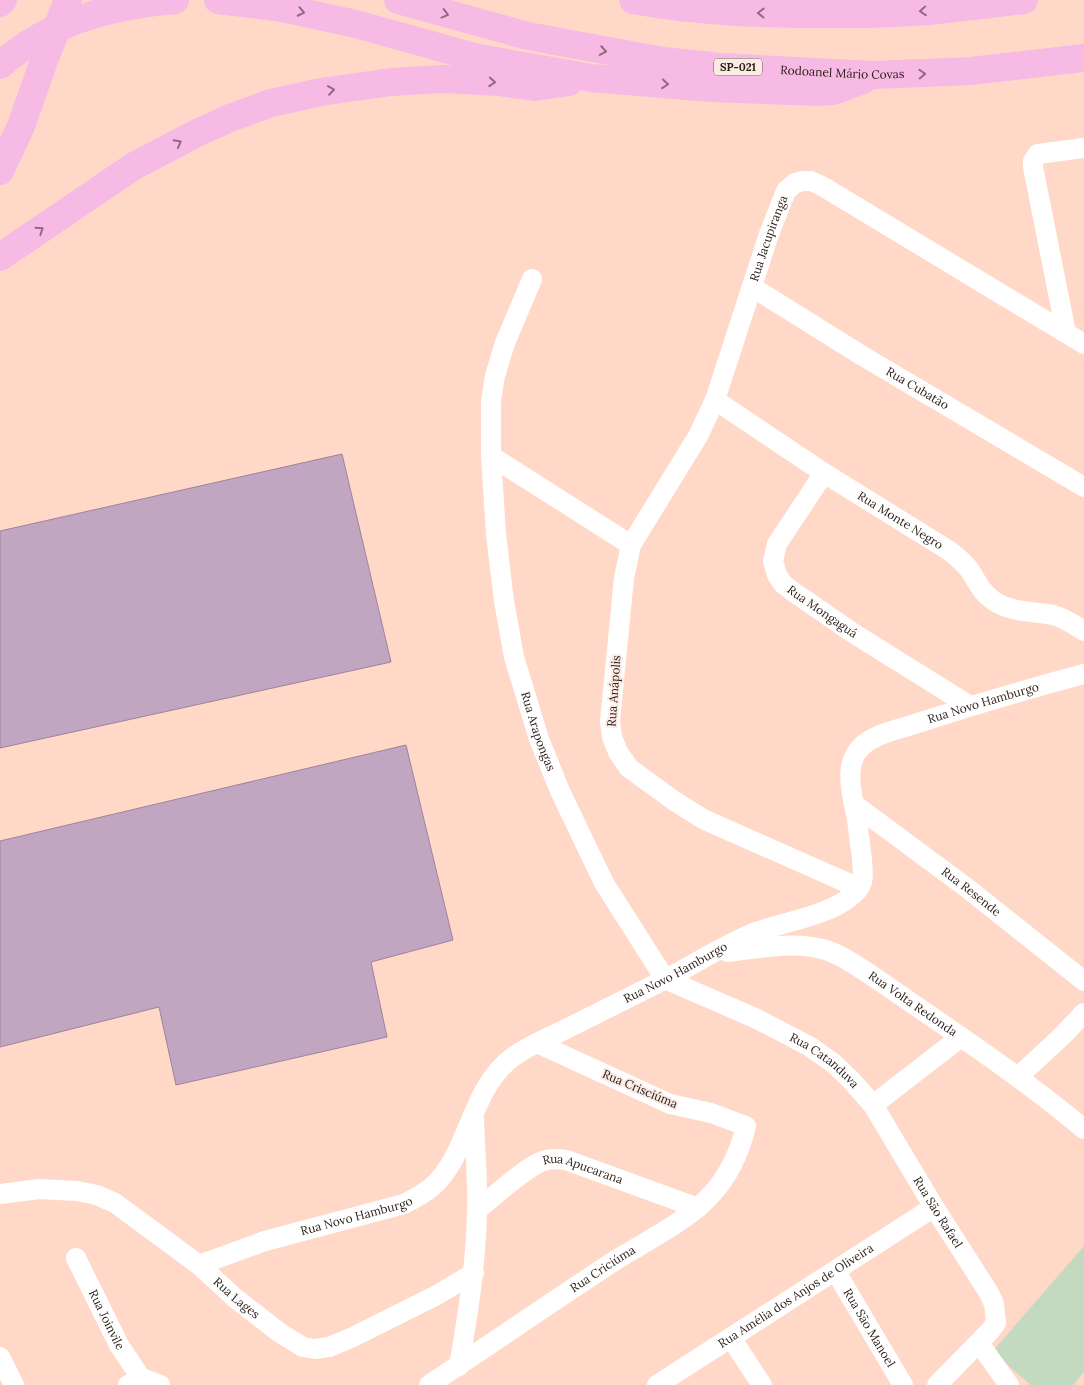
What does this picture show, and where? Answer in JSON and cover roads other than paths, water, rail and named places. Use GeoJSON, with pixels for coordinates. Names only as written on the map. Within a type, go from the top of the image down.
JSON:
{"type":"FeatureCollection","features":[{"type":"Feature","properties":{"kind":"highway"},"geometry":{"type":"LineString","coordinates":[[0,139],[17,112],[38,50],[68,0]]}},
{"type":"Feature","properties":{"kind":"highway"},"geometry":{"type":"LineString","coordinates":[[0,65],[38,50],[68,23],[104,12],[153,2],[175,0]]}},
{"type":"Feature","properties":{"kind":"highway"},"geometry":{"type":"LineString","coordinates":[[218,0],[282,8],[356,24],[474,57],[591,78],[711,88],[818,92],[833,91],[874,75]]}},
{"type":"Feature","properties":{"kind":"highway","name":"Rodoanel Mário Covas"},"geometry":{"type":"LineString","coordinates":[[398,0],[528,36],[663,61],[720,66],[874,75],[971,71],[1084,58]]}},
{"type":"Feature","properties":{"kind":"highway"},"geometry":{"type":"LineString","coordinates":[[633,0],[737,13],[876,14],[928,11],[1024,0]]}},
{"type":"Feature","properties":{"kind":"highway"},"geometry":{"type":"LineString","coordinates":[[0,171],[21,126],[38,50]]}},
{"type":"Feature","properties":{"kind":"highway"},"geometry":{"type":"LineString","coordinates":[[0,257],[134,166],[214,126],[271,103],[321,92],[391,82],[443,79],[498,82],[535,87],[591,78]]}},
{"type":"Feature","properties":{"kind":"street"},"geometry":{"type":"LineString","coordinates":[[1066,333],[1033,161],[1038,154],[1084,148]]}},
{"type":"Feature","properties":{"kind":"street","name":"Rua Jacupiranga"},"geometry":{"type":"LineString","coordinates":[[631,545],[698,436],[715,400],[769,234],[786,191],[795,183],[811,181],[834,193],[1084,344]]}},
{"type":"Feature","properties":{"kind":"street","name":"Rua Arapongas"},"geometry":{"type":"LineString","coordinates":[[532,279],[505,343],[495,376],[491,401],[491,456],[496,534],[504,601],[514,657],[539,739],[560,791],[604,883],[665,980]]}},
{"type":"Feature","properties":{"kind":"street","name":"Rua Cubatão"},"geometry":{"type":"LineString","coordinates":[[752,287],[861,355],[1084,487]]}},
{"type":"Feature","properties":{"kind":"street","name":"Rua Monte Negro"},"geometry":{"type":"LineString","coordinates":[[715,400],[824,473],[948,550],[960,559],[969,569],[984,594],[994,601],[1020,611],[1054,615],[1084,631]]}},
{"type":"Feature","properties":{"kind":"street"},"geometry":{"type":"LineString","coordinates":[[491,456],[631,545]]}},
{"type":"Feature","properties":{"kind":"street","name":"Rua Mongaguá"},"geometry":{"type":"LineString","coordinates":[[824,473],[777,544],[773,561],[777,575],[795,593],[853,633],[970,706]]}},
{"type":"Feature","properties":{"kind":"street","name":"Rua Anápolis"},"geometry":{"type":"LineString","coordinates":[[631,545],[624,578],[610,721],[612,737],[618,752],[630,768],[673,800],[703,819],[859,888]]}},
{"type":"Feature","properties":{"kind":"street","name":"Rua Novo Hamburgo"},"geometry":{"type":"LineString","coordinates":[[199,1264],[265,1241],[404,1204],[419,1196],[444,1173],[487,1086],[500,1068],[513,1057],[537,1043],[755,933],[835,907],[848,899],[859,888],[862,880],[862,863],[855,805],[850,784],[850,771],[854,758],[861,747],[876,737],[970,706],[1084,674]]}},
{"type":"Feature","properties":{"kind":"street","name":"Rua Resende"},"geometry":{"type":"LineString","coordinates":[[855,805],[967,888],[1084,981]]}},
{"type":"Feature","properties":{"kind":"street","name":"Rua Volta Redonda"},"geometry":{"type":"LineString","coordinates":[[716,953],[784,946],[806,946],[828,951],[883,983],[961,1037],[1053,1103],[1084,1129]]}},
{"type":"Feature","properties":{"kind":"street","name":"Rua Catanduva"},"geometry":{"type":"LineString","coordinates":[[665,980],[757,1019],[810,1046],[833,1063],[873,1105]]}},
{"type":"Feature","properties":{"kind":"street"},"geometry":{"type":"LineString","coordinates":[[1018,1077],[1082,1018]]}},
{"type":"Feature","properties":{"kind":"street"},"geometry":{"type":"LineString","coordinates":[[873,1105],[961,1037]]}},
{"type":"Feature","properties":{"kind":"street","name":"Rua Crisciúma"},"geometry":{"type":"LineString","coordinates":[[537,1043],[670,1104],[711,1112],[746,1126]]}},
{"type":"Feature","properties":{"kind":"street","name":"Rua São Rafael"},"geometry":{"type":"LineString","coordinates":[[873,1105],[994,1304],[996,1322],[979,1343]]}},
{"type":"Feature","properties":{"kind":"street"},"geometry":{"type":"LineString","coordinates":[[459,1366],[474,1273],[477,1210],[474,1114]]}},
{"type":"Feature","properties":{"kind":"street","name":"Rua Criciúma"},"geometry":{"type":"LineString","coordinates":[[429,1385],[616,1260],[698,1208],[712,1195],[727,1172],[737,1154],[746,1126]]}},
{"type":"Feature","properties":{"kind":"street","name":"Rua Apucarana"},"geometry":{"type":"LineString","coordinates":[[477,1210],[532,1167],[544,1160],[554,1158],[566,1160],[698,1208]]}},
{"type":"Feature","properties":{"kind":"street","name":"Rua Lages"},"geometry":{"type":"LineString","coordinates":[[0,1194],[40,1189],[77,1191],[115,1203],[199,1264],[235,1298],[280,1333],[303,1347],[315,1349],[329,1347],[354,1337],[437,1295],[474,1273]]}},
{"type":"Feature","properties":{"kind":"street","name":"Rua Amélia dos Anjos de Oliveira"},"geometry":{"type":"LineString","coordinates":[[657,1385],[836,1272],[934,1207]]}},
{"type":"Feature","properties":{"kind":"street","name":"Rua Joinvile"},"geometry":{"type":"LineString","coordinates":[[76,1258],[119,1345],[134,1381]]}},
{"type":"Feature","properties":{"kind":"street","name":"Rua São Manoel"},"geometry":{"type":"LineString","coordinates":[[836,1272],[903,1385]]}},
{"type":"Feature","properties":{"kind":"street"},"geometry":{"type":"LineString","coordinates":[[732,1338],[762,1385]]}},
{"type":"Feature","properties":{"kind":"street"},"geometry":{"type":"LineString","coordinates":[[938,1385],[979,1343],[1009,1385]]}},
{"type":"Feature","properties":{"kind":"street"},"geometry":{"type":"LineString","coordinates":[[0,1357],[14,1385]]}},
{"type":"Feature","properties":{"kind":"street"},"geometry":{"type":"LineString","coordinates":[[134,1381],[160,1385]]}}]}
